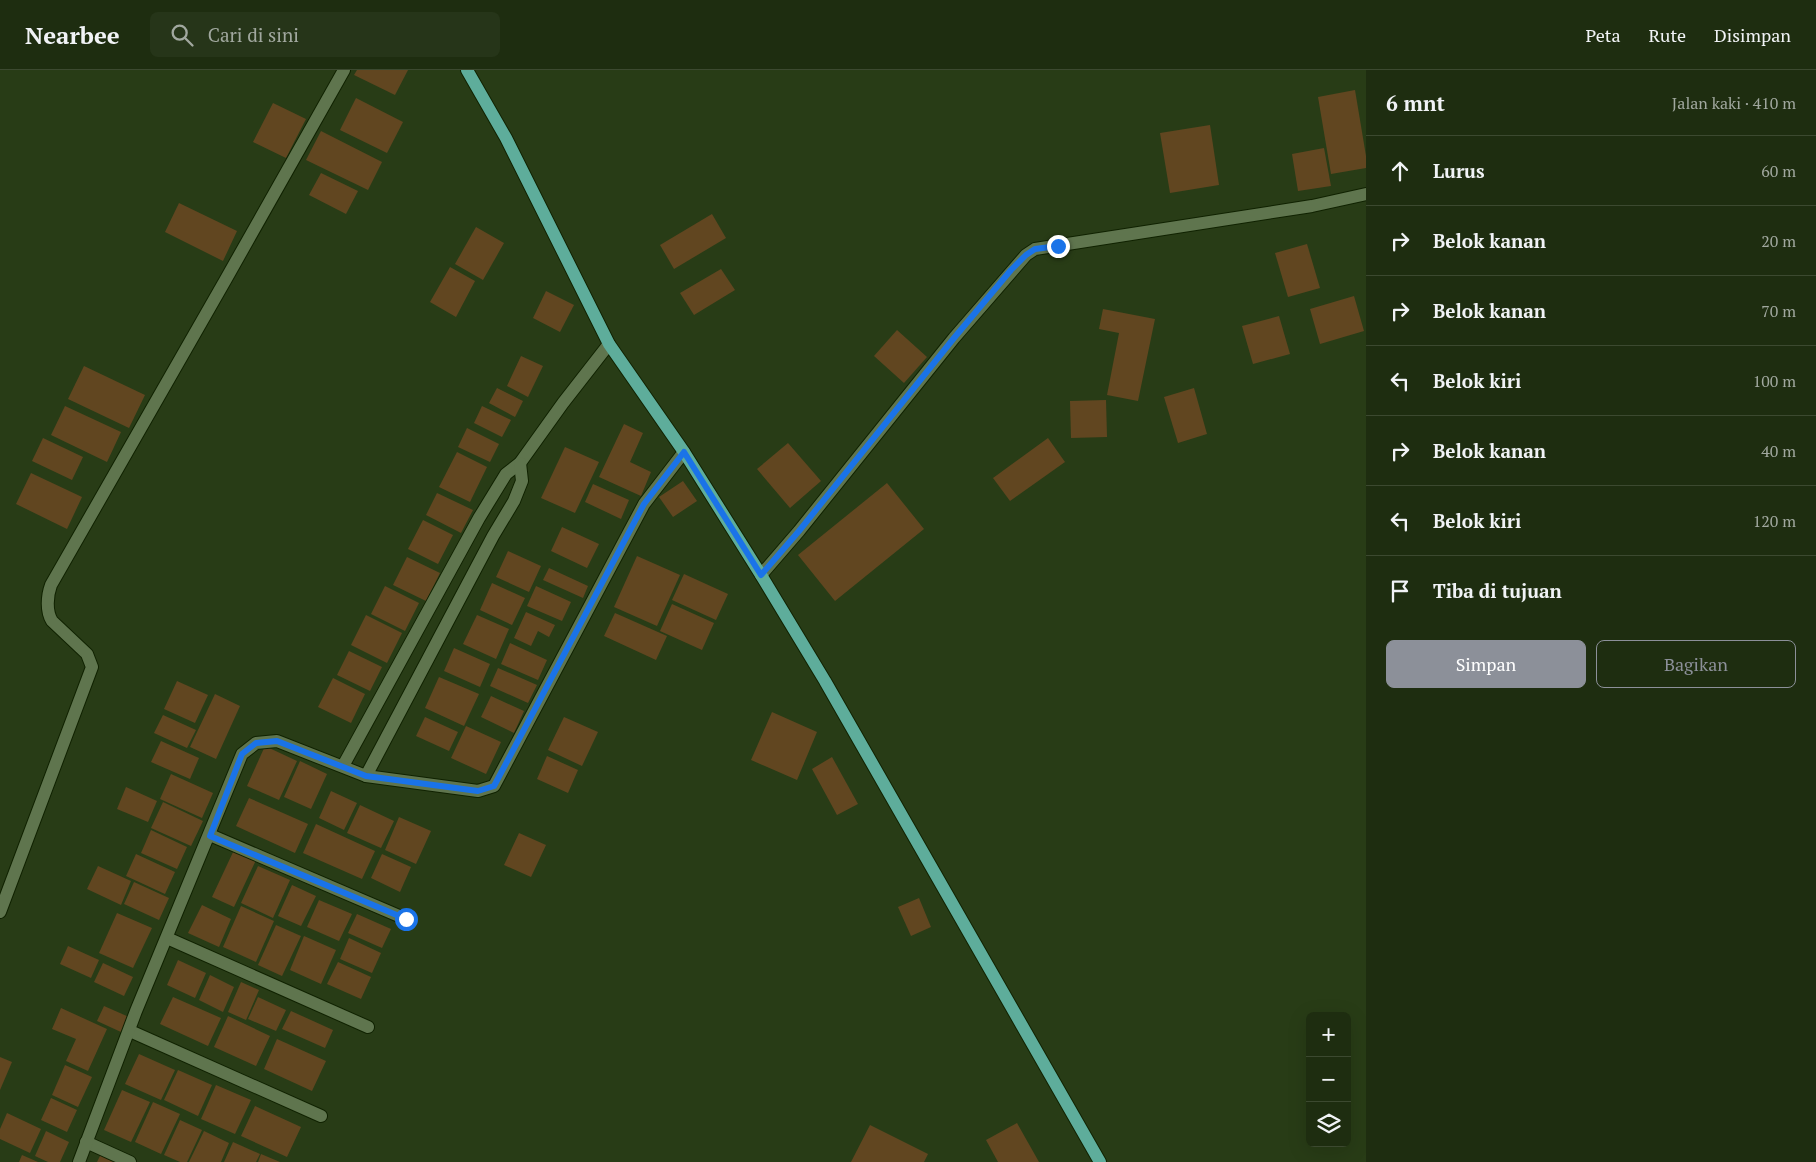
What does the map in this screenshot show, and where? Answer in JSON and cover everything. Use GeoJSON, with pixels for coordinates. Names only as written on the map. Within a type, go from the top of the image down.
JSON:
{"type":"FeatureCollection","features":[{"type":"Feature","properties":{"kind":"main road"},"geometry":{"type":"LineString","coordinates":[[467,70],[506,138],[610,344],[684,452],[761,575],[825,682],[1100,1162]]}},
{"type":"Feature","properties":{"kind":"street"},"geometry":{"type":"LineString","coordinates":[[0,912],[92,666],[88,654],[49,616],[50,585],[344,70]]}},
{"type":"Feature","properties":{"kind":"street"},"geometry":{"type":"LineString","coordinates":[[761,575],[1011,270],[1035,249],[1312,206],[1366,194]]}},
{"type":"Feature","properties":{"kind":"street"},"geometry":{"type":"LineString","coordinates":[[344,766],[479,518],[506,474],[520,463],[562,403],[610,344]]}},
{"type":"Feature","properties":{"kind":"street"},"geometry":{"type":"LineString","coordinates":[[78,1162],[242,754],[256,743],[277,741],[366,776],[478,791],[494,786],[644,504],[684,452]]}},
{"type":"Feature","properties":{"kind":"street"},"geometry":{"type":"LineString","coordinates":[[366,776],[493,536],[514,501],[522,481],[520,463]]}},
{"type":"Feature","properties":{"kind":"street"},"geometry":{"type":"LineString","coordinates":[[210,836],[406,919]]}},
{"type":"Feature","properties":{"kind":"street"},"geometry":{"type":"LineString","coordinates":[[167,938],[368,1027]]}},
{"type":"Feature","properties":{"kind":"street"},"geometry":{"type":"LineString","coordinates":[[130,1031],[321,1116]]}},
{"type":"Feature","properties":{"kind":"street"},"geometry":{"type":"LineString","coordinates":[[86,1142],[130,1162]]}},
{"type":"Feature","properties":{"kind":"building"},"geometry":{"type":"Polygon","coordinates":[[[357,70],[408,70],[395,95],[354,75],[357,70]]]}},
{"type":"Feature","properties":{"kind":"building"},"geometry":{"type":"Polygon","coordinates":[[[1355,90],[1366,156],[1366,168],[1331,174],[1318,97],[1355,90]]]}},
{"type":"Feature","properties":{"kind":"building"},"geometry":{"type":"Polygon","coordinates":[[[356,98],[403,122],[387,153],[340,130],[356,98]]]}},
{"type":"Feature","properties":{"kind":"building"},"geometry":{"type":"Polygon","coordinates":[[[273,103],[306,119],[286,158],[253,142],[273,103]]]}},
{"type":"Feature","properties":{"kind":"building"},"geometry":{"type":"Polygon","coordinates":[[[1210,125],[1219,185],[1170,193],[1160,133],[1210,125]]]}},
{"type":"Feature","properties":{"kind":"building"},"geometry":{"type":"Polygon","coordinates":[[[321,131],[382,162],[368,190],[306,160],[321,131]]]}},
{"type":"Feature","properties":{"kind":"building"},"geometry":{"type":"Polygon","coordinates":[[[1324,148],[1331,186],[1298,191],[1292,154],[1324,148]]]}},
{"type":"Feature","properties":{"kind":"building"},"geometry":{"type":"Polygon","coordinates":[[[321,173],[358,191],[346,214],[309,195],[321,173]]]}},
{"type":"Feature","properties":{"kind":"building"},"geometry":{"type":"Polygon","coordinates":[[[179,203],[237,231],[223,261],[165,232],[179,203]]]}},
{"type":"Feature","properties":{"kind":"building"},"geometry":{"type":"Polygon","coordinates":[[[712,214],[726,238],[674,269],[660,245],[712,214]]]}},
{"type":"Feature","properties":{"kind":"building"},"geometry":{"type":"Polygon","coordinates":[[[476,227],[504,243],[483,280],[455,264],[476,227]]]}},
{"type":"Feature","properties":{"kind":"building"},"geometry":{"type":"Polygon","coordinates":[[[1307,244],[1320,288],[1288,297],[1275,253],[1307,244]]]}},
{"type":"Feature","properties":{"kind":"building"},"geometry":{"type":"Polygon","coordinates":[[[450,267],[475,281],[456,317],[430,302],[450,267]]]}},
{"type":"Feature","properties":{"kind":"building"},"geometry":{"type":"Polygon","coordinates":[[[721,269],[735,290],[694,315],[680,293],[721,269]]]}},
{"type":"Feature","properties":{"kind":"building"},"geometry":{"type":"Polygon","coordinates":[[[546,291],[574,305],[560,332],[533,318],[546,291]]]}},
{"type":"Feature","properties":{"kind":"building"},"geometry":{"type":"Polygon","coordinates":[[[1354,296],[1364,331],[1320,344],[1310,309],[1354,296]]]}},
{"type":"Feature","properties":{"kind":"building"},"geometry":{"type":"Polygon","coordinates":[[[1103,309],[1155,319],[1138,401],[1107,395],[1119,333],[1099,329],[1103,309]]]}},
{"type":"Feature","properties":{"kind":"building"},"geometry":{"type":"Polygon","coordinates":[[[1279,316],[1290,354],[1253,364],[1242,326],[1279,316]]]}},
{"type":"Feature","properties":{"kind":"building"},"geometry":{"type":"Polygon","coordinates":[[[897,330],[927,357],[904,383],[874,356],[897,330]]]}},
{"type":"Feature","properties":{"kind":"building"},"geometry":{"type":"Polygon","coordinates":[[[521,356],[543,366],[528,397],[507,386],[521,356]]]}},
{"type":"Feature","properties":{"kind":"building"},"geometry":{"type":"Polygon","coordinates":[[[84,366],[145,395],[129,428],[68,399],[84,366]]]}},
{"type":"Feature","properties":{"kind":"building"},"geometry":{"type":"Polygon","coordinates":[[[497,388],[523,401],[515,417],[489,403],[497,388]]]}},
{"type":"Feature","properties":{"kind":"building"},"geometry":{"type":"Polygon","coordinates":[[[1194,388],[1207,434],[1178,443],[1164,397],[1194,388]]]}},
{"type":"Feature","properties":{"kind":"building"},"geometry":{"type":"Polygon","coordinates":[[[1106,400],[1107,437],[1071,438],[1070,401],[1106,400]]]}},
{"type":"Feature","properties":{"kind":"building"},"geometry":{"type":"Polygon","coordinates":[[[65,406],[121,432],[107,462],[51,435],[65,406]]]}},
{"type":"Feature","properties":{"kind":"building"},"geometry":{"type":"Polygon","coordinates":[[[482,406],[511,420],[502,437],[474,423],[482,406]]]}},
{"type":"Feature","properties":{"kind":"building"},"geometry":{"type":"Polygon","coordinates":[[[624,424],[643,433],[630,462],[651,472],[641,496],[599,477],[624,424]]]}},
{"type":"Feature","properties":{"kind":"building"},"geometry":{"type":"Polygon","coordinates":[[[467,428],[499,444],[490,462],[458,447],[467,428]]]}},
{"type":"Feature","properties":{"kind":"building"},"geometry":{"type":"Polygon","coordinates":[[[43,438],[83,457],[72,480],[32,461],[43,438]]]}},
{"type":"Feature","properties":{"kind":"building"},"geometry":{"type":"Polygon","coordinates":[[[1048,438],[1065,462],[1010,501],[993,478],[1048,438]]]}},
{"type":"Feature","properties":{"kind":"building"},"geometry":{"type":"Polygon","coordinates":[[[788,443],[821,481],[790,508],[757,469],[788,443]]]}},
{"type":"Feature","properties":{"kind":"building"},"geometry":{"type":"Polygon","coordinates":[[[565,447],[599,462],[575,513],[541,498],[565,447]]]}},
{"type":"Feature","properties":{"kind":"building"},"geometry":{"type":"Polygon","coordinates":[[[457,452],[487,467],[470,502],[439,487],[457,452]]]}},
{"type":"Feature","properties":{"kind":"building"},"geometry":{"type":"Polygon","coordinates":[[[31,473],[82,497],[67,529],[16,504],[31,473]]]}},
{"type":"Feature","properties":{"kind":"building"},"geometry":{"type":"Polygon","coordinates":[[[683,481],[697,501],[673,517],[659,497],[683,481]]]}},
{"type":"Feature","properties":{"kind":"building"},"geometry":{"type":"Polygon","coordinates":[[[887,483],[924,529],[835,601],[798,555],[887,483]]]}},
{"type":"Feature","properties":{"kind":"building"},"geometry":{"type":"Polygon","coordinates":[[[593,484],[629,500],[621,519],[585,502],[593,484]]]}},
{"type":"Feature","properties":{"kind":"building"},"geometry":{"type":"Polygon","coordinates":[[[437,493],[473,510],[461,533],[426,515],[437,493]]]}},
{"type":"Feature","properties":{"kind":"building"},"geometry":{"type":"Polygon","coordinates":[[[423,520],[453,535],[438,564],[408,549],[423,520]]]}},
{"type":"Feature","properties":{"kind":"building"},"geometry":{"type":"Polygon","coordinates":[[[562,527],[599,544],[587,568],[551,551],[562,527]]]}},
{"type":"Feature","properties":{"kind":"building"},"geometry":{"type":"Polygon","coordinates":[[[508,551],[541,566],[529,592],[496,577],[508,551]]]}},
{"type":"Feature","properties":{"kind":"building"},"geometry":{"type":"Polygon","coordinates":[[[637,556],[680,575],[657,626],[614,607],[637,556]]]}},
{"type":"Feature","properties":{"kind":"building"},"geometry":{"type":"Polygon","coordinates":[[[407,557],[440,573],[426,601],[393,585],[407,557]]]}},
{"type":"Feature","properties":{"kind":"building"},"geometry":{"type":"Polygon","coordinates":[[[549,568],[588,586],[583,598],[543,580],[549,568]]]}},
{"type":"Feature","properties":{"kind":"building"},"geometry":{"type":"Polygon","coordinates":[[[684,574],[728,594],[716,620],[672,600],[684,574]]]}},
{"type":"Feature","properties":{"kind":"building"},"geometry":{"type":"Polygon","coordinates":[[[492,583],[525,598],[512,625],[480,610],[492,583]]]}},
{"type":"Feature","properties":{"kind":"building"},"geometry":{"type":"Polygon","coordinates":[[[385,586],[419,603],[405,631],[371,614],[385,586]]]}},
{"type":"Feature","properties":{"kind":"building"},"geometry":{"type":"Polygon","coordinates":[[[536,586],[571,602],[562,621],[527,606],[536,586]]]}},
{"type":"Feature","properties":{"kind":"building"},"geometry":{"type":"Polygon","coordinates":[[[672,604],[714,623],[702,650],[660,631],[672,604]]]}},
{"type":"Feature","properties":{"kind":"building"},"geometry":{"type":"Polygon","coordinates":[[[526,612],[555,625],[549,637],[538,631],[531,646],[514,638],[526,612]]]}},
{"type":"Feature","properties":{"kind":"building"},"geometry":{"type":"Polygon","coordinates":[[[615,613],[667,636],[656,660],[604,636],[615,613]]]}},
{"type":"Feature","properties":{"kind":"building"},"geometry":{"type":"Polygon","coordinates":[[[366,615],[402,633],[387,663],[351,645],[366,615]]]}},
{"type":"Feature","properties":{"kind":"building"},"geometry":{"type":"Polygon","coordinates":[[[477,615],[509,629],[496,659],[463,644],[477,615]]]}},
{"type":"Feature","properties":{"kind":"building"},"geometry":{"type":"Polygon","coordinates":[[[510,643],[547,660],[538,680],[501,664],[510,643]]]}},
{"type":"Feature","properties":{"kind":"building"},"geometry":{"type":"Polygon","coordinates":[[[454,648],[490,664],[480,687],[444,671],[454,648]]]}},
{"type":"Feature","properties":{"kind":"building"},"geometry":{"type":"Polygon","coordinates":[[[349,651],[382,667],[370,691],[337,675],[349,651]]]}},
{"type":"Feature","properties":{"kind":"building"},"geometry":{"type":"Polygon","coordinates":[[[498,668],[537,685],[528,703],[490,686],[498,668]]]}},
{"type":"Feature","properties":{"kind":"building"},"geometry":{"type":"Polygon","coordinates":[[[439,677],[479,694],[464,726],[425,708],[439,677]]]}},
{"type":"Feature","properties":{"kind":"building"},"geometry":{"type":"Polygon","coordinates":[[[333,678],[365,694],[351,723],[318,707],[333,678]]]}},
{"type":"Feature","properties":{"kind":"building"},"geometry":{"type":"Polygon","coordinates":[[[177,681],[208,695],[195,723],[164,709],[177,681]]]}},
{"type":"Feature","properties":{"kind":"building"},"geometry":{"type":"Polygon","coordinates":[[[215,694],[240,706],[216,759],[190,747],[215,694]]]}},
{"type":"Feature","properties":{"kind":"building"},"geometry":{"type":"Polygon","coordinates":[[[491,696],[524,711],[514,733],[481,717],[491,696]]]}},
{"type":"Feature","properties":{"kind":"building"},"geometry":{"type":"Polygon","coordinates":[[[772,712],[817,732],[797,780],[751,760],[772,712]]]}},
{"type":"Feature","properties":{"kind":"building"},"geometry":{"type":"Polygon","coordinates":[[[163,715],[196,730],[187,748],[154,733],[163,715]]]}},
{"type":"Feature","properties":{"kind":"building"},"geometry":{"type":"Polygon","coordinates":[[[425,717],[458,732],[449,751],[416,736],[425,717]]]}},
{"type":"Feature","properties":{"kind":"building"},"geometry":{"type":"Polygon","coordinates":[[[564,717],[598,732],[582,766],[548,750],[564,717]]]}},
{"type":"Feature","properties":{"kind":"building"},"geometry":{"type":"Polygon","coordinates":[[[466,726],[501,742],[486,774],[451,758],[466,726]]]}},
{"type":"Feature","properties":{"kind":"building"},"geometry":{"type":"Polygon","coordinates":[[[161,741],[199,758],[190,779],[151,762],[161,741]]]}},
{"type":"Feature","properties":{"kind":"building"},"geometry":{"type":"Polygon","coordinates":[[[265,746],[297,761],[279,800],[247,786],[265,746]]]}},
{"type":"Feature","properties":{"kind":"building"},"geometry":{"type":"Polygon","coordinates":[[[547,756],[578,770],[568,793],[537,779],[547,756]]]}},
{"type":"Feature","properties":{"kind":"building"},"geometry":{"type":"Polygon","coordinates":[[[832,757],[858,804],[837,815],[812,769],[832,757]]]}},
{"type":"Feature","properties":{"kind":"building"},"geometry":{"type":"Polygon","coordinates":[[[300,761],[327,774],[311,809],[284,797],[300,761]]]}},
{"type":"Feature","properties":{"kind":"building"},"geometry":{"type":"Polygon","coordinates":[[[171,774],[213,793],[202,818],[160,799],[171,774]]]}},
{"type":"Feature","properties":{"kind":"building"},"geometry":{"type":"Polygon","coordinates":[[[126,787],[157,801],[148,822],[117,809],[126,787]]]}},
{"type":"Feature","properties":{"kind":"building"},"geometry":{"type":"Polygon","coordinates":[[[331,791],[357,803],[344,830],[319,818],[331,791]]]}},
{"type":"Feature","properties":{"kind":"building"},"geometry":{"type":"Polygon","coordinates":[[[249,798],[308,824],[295,853],[236,826],[249,798]]]}},
{"type":"Feature","properties":{"kind":"building"},"geometry":{"type":"Polygon","coordinates":[[[163,802],[203,821],[191,846],[151,828],[163,802]]]}},
{"type":"Feature","properties":{"kind":"building"},"geometry":{"type":"Polygon","coordinates":[[[360,805],[394,821],[381,848],[347,833],[360,805]]]}},
{"type":"Feature","properties":{"kind":"building"},"geometry":{"type":"Polygon","coordinates":[[[399,817],[431,831],[416,864],[385,850],[399,817]]]}},
{"type":"Feature","properties":{"kind":"building"},"geometry":{"type":"Polygon","coordinates":[[[316,824],[375,851],[362,879],[303,853],[316,824]]]}},
{"type":"Feature","properties":{"kind":"building"},"geometry":{"type":"Polygon","coordinates":[[[151,830],[187,847],[177,869],[141,853],[151,830]]]}},
{"type":"Feature","properties":{"kind":"building"},"geometry":{"type":"Polygon","coordinates":[[[519,833],[546,845],[531,877],[504,865],[519,833]]]}},
{"type":"Feature","properties":{"kind":"building"},"geometry":{"type":"Polygon","coordinates":[[[234,850],[256,860],[234,907],[212,897],[234,850]]]}},
{"type":"Feature","properties":{"kind":"building"},"geometry":{"type":"Polygon","coordinates":[[[136,854],[175,872],[165,894],[126,876],[136,854]]]}},
{"type":"Feature","properties":{"kind":"building"},"geometry":{"type":"Polygon","coordinates":[[[382,854],[411,867],[400,892],[371,878],[382,854]]]}},
{"type":"Feature","properties":{"kind":"building"},"geometry":{"type":"Polygon","coordinates":[[[98,866],[131,881],[121,905],[87,889],[98,866]]]}},
{"type":"Feature","properties":{"kind":"building"},"geometry":{"type":"Polygon","coordinates":[[[258,866],[290,880],[273,918],[241,903],[258,866]]]}},
{"type":"Feature","properties":{"kind":"building"},"geometry":{"type":"Polygon","coordinates":[[[134,882],[169,898],[159,920],[124,904],[134,882]]]}},
{"type":"Feature","properties":{"kind":"building"},"geometry":{"type":"Polygon","coordinates":[[[292,885],[316,896],[301,926],[278,916],[292,885]]]}},
{"type":"Feature","properties":{"kind":"building"},"geometry":{"type":"Polygon","coordinates":[[[919,898],[931,927],[911,936],[898,907],[919,898]]]}},
{"type":"Feature","properties":{"kind":"building"},"geometry":{"type":"Polygon","coordinates":[[[319,900],[352,914],[339,941],[307,927],[319,900]]]}},
{"type":"Feature","properties":{"kind":"building"},"geometry":{"type":"Polygon","coordinates":[[[202,905],[231,919],[219,947],[188,933],[202,905]]]}},
{"type":"Feature","properties":{"kind":"building"},"geometry":{"type":"Polygon","coordinates":[[[241,906],[274,921],[256,962],[223,947],[241,906]]]}},
{"type":"Feature","properties":{"kind":"building"},"geometry":{"type":"Polygon","coordinates":[[[117,913],[152,928],[133,968],[99,953],[117,913]]]}},
{"type":"Feature","properties":{"kind":"building"},"geometry":{"type":"Polygon","coordinates":[[[357,914],[391,929],[382,948],[348,933],[357,914]]]}},
{"type":"Feature","properties":{"kind":"building"},"geometry":{"type":"Polygon","coordinates":[[[276,925],[301,936],[282,976],[258,965],[276,925]]]}},
{"type":"Feature","properties":{"kind":"building"},"geometry":{"type":"Polygon","coordinates":[[[304,936],[336,950],[321,984],[290,970],[304,936]]]}},
{"type":"Feature","properties":{"kind":"building"},"geometry":{"type":"Polygon","coordinates":[[[349,938],[381,953],[372,973],[340,959],[349,938]]]}},
{"type":"Feature","properties":{"kind":"building"},"geometry":{"type":"Polygon","coordinates":[[[68,946],[99,960],[91,978],[60,964],[68,946]]]}},
{"type":"Feature","properties":{"kind":"building"},"geometry":{"type":"Polygon","coordinates":[[[178,960],[206,973],[195,998],[167,985],[178,960]]]}},
{"type":"Feature","properties":{"kind":"building"},"geometry":{"type":"Polygon","coordinates":[[[338,962],[371,977],[361,999],[327,984],[338,962]]]}},
{"type":"Feature","properties":{"kind":"building"},"geometry":{"type":"Polygon","coordinates":[[[103,963],[133,977],[124,996],[94,982],[103,963]]]}},
{"type":"Feature","properties":{"kind":"building"},"geometry":{"type":"Polygon","coordinates":[[[210,975],[234,987],[223,1012],[199,1000],[210,975]]]}},
{"type":"Feature","properties":{"kind":"building"},"geometry":{"type":"Polygon","coordinates":[[[241,982],[259,990],[246,1020],[228,1012],[241,982]]]}},
{"type":"Feature","properties":{"kind":"building"},"geometry":{"type":"Polygon","coordinates":[[[173,997],[221,1018],[208,1046],[160,1024],[173,997]]]}},
{"type":"Feature","properties":{"kind":"building"},"geometry":{"type":"Polygon","coordinates":[[[258,997],[286,1010],[276,1031],[248,1019],[258,997]]]}},
{"type":"Feature","properties":{"kind":"building"},"geometry":{"type":"Polygon","coordinates":[[[104,1006],[129,1017],[121,1032],[97,1021],[104,1006]]]}},
{"type":"Feature","properties":{"kind":"building"},"geometry":{"type":"Polygon","coordinates":[[[61,1008],[107,1029],[88,1071],[66,1061],[76,1039],[52,1029],[61,1008]]]}},
{"type":"Feature","properties":{"kind":"building"},"geometry":{"type":"Polygon","coordinates":[[[291,1011],[333,1030],[325,1048],[282,1029],[291,1011]]]}},
{"type":"Feature","properties":{"kind":"building"},"geometry":{"type":"Polygon","coordinates":[[[228,1016],[270,1036],[256,1066],[214,1047],[228,1016]]]}},
{"type":"Feature","properties":{"kind":"building"},"geometry":{"type":"Polygon","coordinates":[[[277,1039],[326,1061],[312,1091],[264,1069],[277,1039]]]}},
{"type":"Feature","properties":{"kind":"building"},"geometry":{"type":"Polygon","coordinates":[[[139,1054],[175,1070],[161,1100],[125,1084],[139,1054]]]}},
{"type":"Feature","properties":{"kind":"building"},"geometry":{"type":"Polygon","coordinates":[[[0,1057],[12,1062],[0,1090],[0,1057]]]}},
{"type":"Feature","properties":{"kind":"building"},"geometry":{"type":"Polygon","coordinates":[[[65,1065],[92,1077],[78,1107],[52,1095],[65,1065]]]}},
{"type":"Feature","properties":{"kind":"building"},"geometry":{"type":"Polygon","coordinates":[[[178,1070],[212,1085],[198,1116],[164,1100],[178,1070]]]}},
{"type":"Feature","properties":{"kind":"building"},"geometry":{"type":"Polygon","coordinates":[[[216,1085],[251,1100],[235,1134],[201,1119],[216,1085]]]}},
{"type":"Feature","properties":{"kind":"building"},"geometry":{"type":"Polygon","coordinates":[[[122,1090],[150,1102],[131,1142],[104,1130],[122,1090]]]}},
{"type":"Feature","properties":{"kind":"building"},"geometry":{"type":"Polygon","coordinates":[[[51,1098],[77,1110],[67,1132],[41,1120],[51,1098]]]}},
{"type":"Feature","properties":{"kind":"building"},"geometry":{"type":"Polygon","coordinates":[[[153,1102],[180,1114],[161,1154],[135,1142],[153,1102]]]}},
{"type":"Feature","properties":{"kind":"building"},"geometry":{"type":"Polygon","coordinates":[[[255,1106],[301,1127],[287,1157],[241,1136],[255,1106]]]}},
{"type":"Feature","properties":{"kind":"building"},"geometry":{"type":"Polygon","coordinates":[[[7,1113],[41,1129],[30,1153],[0,1139],[0,1129],[7,1113]]]}},
{"type":"Feature","properties":{"kind":"building"},"geometry":{"type":"Polygon","coordinates":[[[180,1120],[202,1130],[187,1162],[180,1162],[164,1155],[180,1120]]]}},
{"type":"Feature","properties":{"kind":"building"},"geometry":{"type":"Polygon","coordinates":[[[1017,1123],[1039,1162],[998,1162],[986,1140],[1017,1123]]]}},
{"type":"Feature","properties":{"kind":"building"},"geometry":{"type":"Polygon","coordinates":[[[870,1125],[928,1154],[924,1162],[851,1162],[870,1125]]]}},
{"type":"Feature","properties":{"kind":"building"},"geometry":{"type":"Polygon","coordinates":[[[46,1131],[69,1142],[60,1162],[48,1162],[35,1156],[46,1131]]]}},
{"type":"Feature","properties":{"kind":"building"},"geometry":{"type":"Polygon","coordinates":[[[204,1131],[229,1143],[221,1162],[189,1162],[204,1131]]]}},
{"type":"Feature","properties":{"kind":"building"},"geometry":{"type":"Polygon","coordinates":[[[233,1142],[260,1154],[256,1162],[224,1162],[233,1142]]]}},
{"type":"Feature","properties":{"kind":"building"},"geometry":{"type":"Polygon","coordinates":[[[102,1152],[123,1162],[97,1162],[102,1152]]]}},
{"type":"Feature","properties":{"kind":"building"},"geometry":{"type":"Polygon","coordinates":[[[261,1154],[280,1162],[258,1162],[261,1154]]]}},
{"type":"Feature","properties":{"kind":"building"},"geometry":{"type":"Polygon","coordinates":[[[22,1155],[38,1162],[19,1162],[22,1155]]]}},
{"type":"Feature","properties":{"kind":"route"},"geometry":{"type":"LineString","coordinates":[[406,919],[210,836],[242,754],[256,743],[277,741],[366,776],[478,791],[494,786],[644,504],[684,452],[761,575],[1011,270],[1035,249],[1058,246]]}}]}
